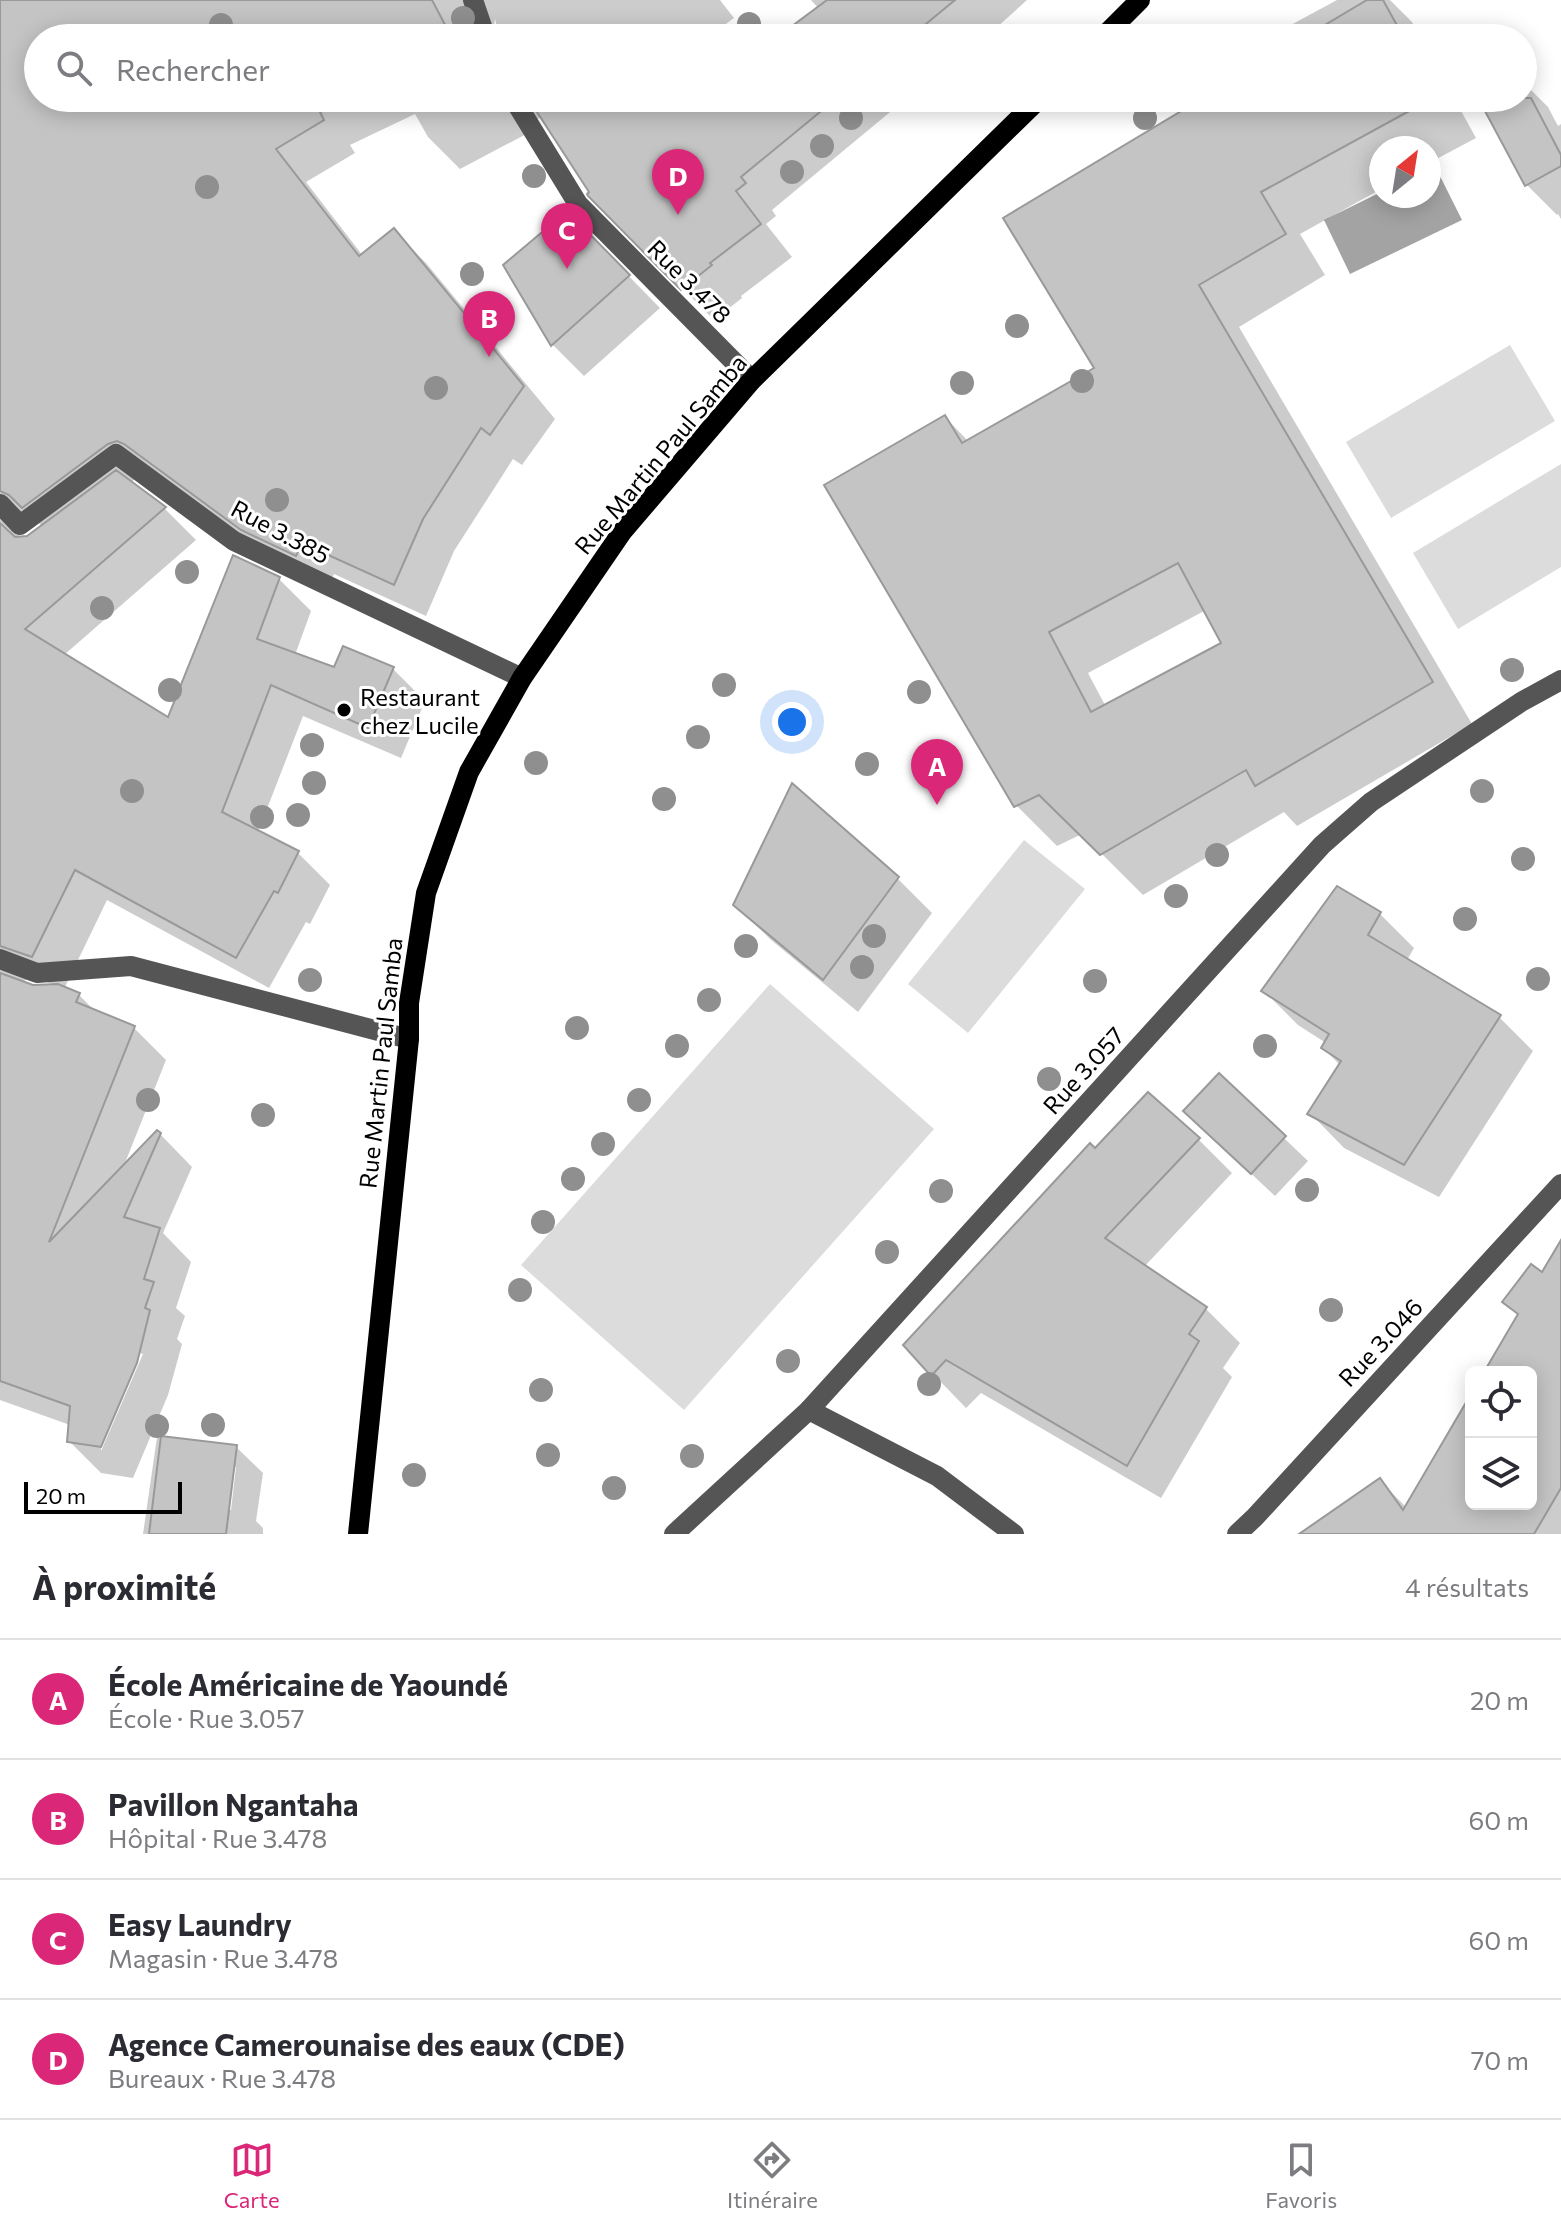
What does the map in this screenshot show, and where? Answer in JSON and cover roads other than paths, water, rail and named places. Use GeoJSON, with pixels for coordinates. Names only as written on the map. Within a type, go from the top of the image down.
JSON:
{"type":"FeatureCollection","features":[{"type":"Feature","properties":{"kind":"main road"},"geometry":{"type":"LineString","coordinates":[[1116,24],[1140,0]]}},
{"type":"Feature","properties":{"kind":"main road","name":"Rue Martin Paul Samba"},"geometry":{"type":"LineString","coordinates":[[358,1534],[409,1039],[409,1003],[426,893],[469,772],[522,678],[622,532],[752,380],[1026,112]]}},
{"type":"Feature","properties":{"kind":"street"},"geometry":{"type":"LineString","coordinates":[[473,0],[481,24]]}},
{"type":"Feature","properties":{"kind":"street","name":"Rue 3.478"},"geometry":{"type":"LineString","coordinates":[[522,112],[578,204],[752,380]]}},
{"type":"Feature","properties":{"kind":"street","name":"Rue 3.385"},"geometry":{"type":"LineString","coordinates":[[0,504],[20,525],[116,454],[234,541],[522,678]]}},
{"type":"Feature","properties":{"kind":"street","name":"Rue 3.057"},"geometry":{"type":"LineString","coordinates":[[674,1534],[809,1410],[1322,845],[1371,802],[1521,702],[1561,680]]}},
{"type":"Feature","properties":{"kind":"street"},"geometry":{"type":"LineString","coordinates":[[0,959],[37,973],[131,966],[409,1039]]}},
{"type":"Feature","properties":{"kind":"street","name":"Rue 3.046"},"geometry":{"type":"LineString","coordinates":[[1237,1534],[1561,1184]]}},
{"type":"Feature","properties":{"kind":"street"},"geometry":{"type":"LineString","coordinates":[[809,1410],[937,1476],[1014,1534]]}},
{"type":"Feature","properties":{"kind":"place","name":"Agence Camerounaise des eaux (CDE)"},"geometry":{"type":"Point","coordinates":[678,215]}},
{"type":"Feature","properties":{"kind":"place","name":"Easy Laundry"},"geometry":{"type":"Point","coordinates":[567,269]}},
{"type":"Feature","properties":{"kind":"place","name":"Pavillon Ngantaha"},"geometry":{"type":"Point","coordinates":[489,357]}},
{"type":"Feature","properties":{"kind":"place","name":"Restaurant chez Lucile"},"geometry":{"type":"Point","coordinates":[344,710]}},
{"type":"Feature","properties":{"kind":"place","name":"École Américaine de Yaoundé"},"geometry":{"type":"Point","coordinates":[937,805]}}]}
